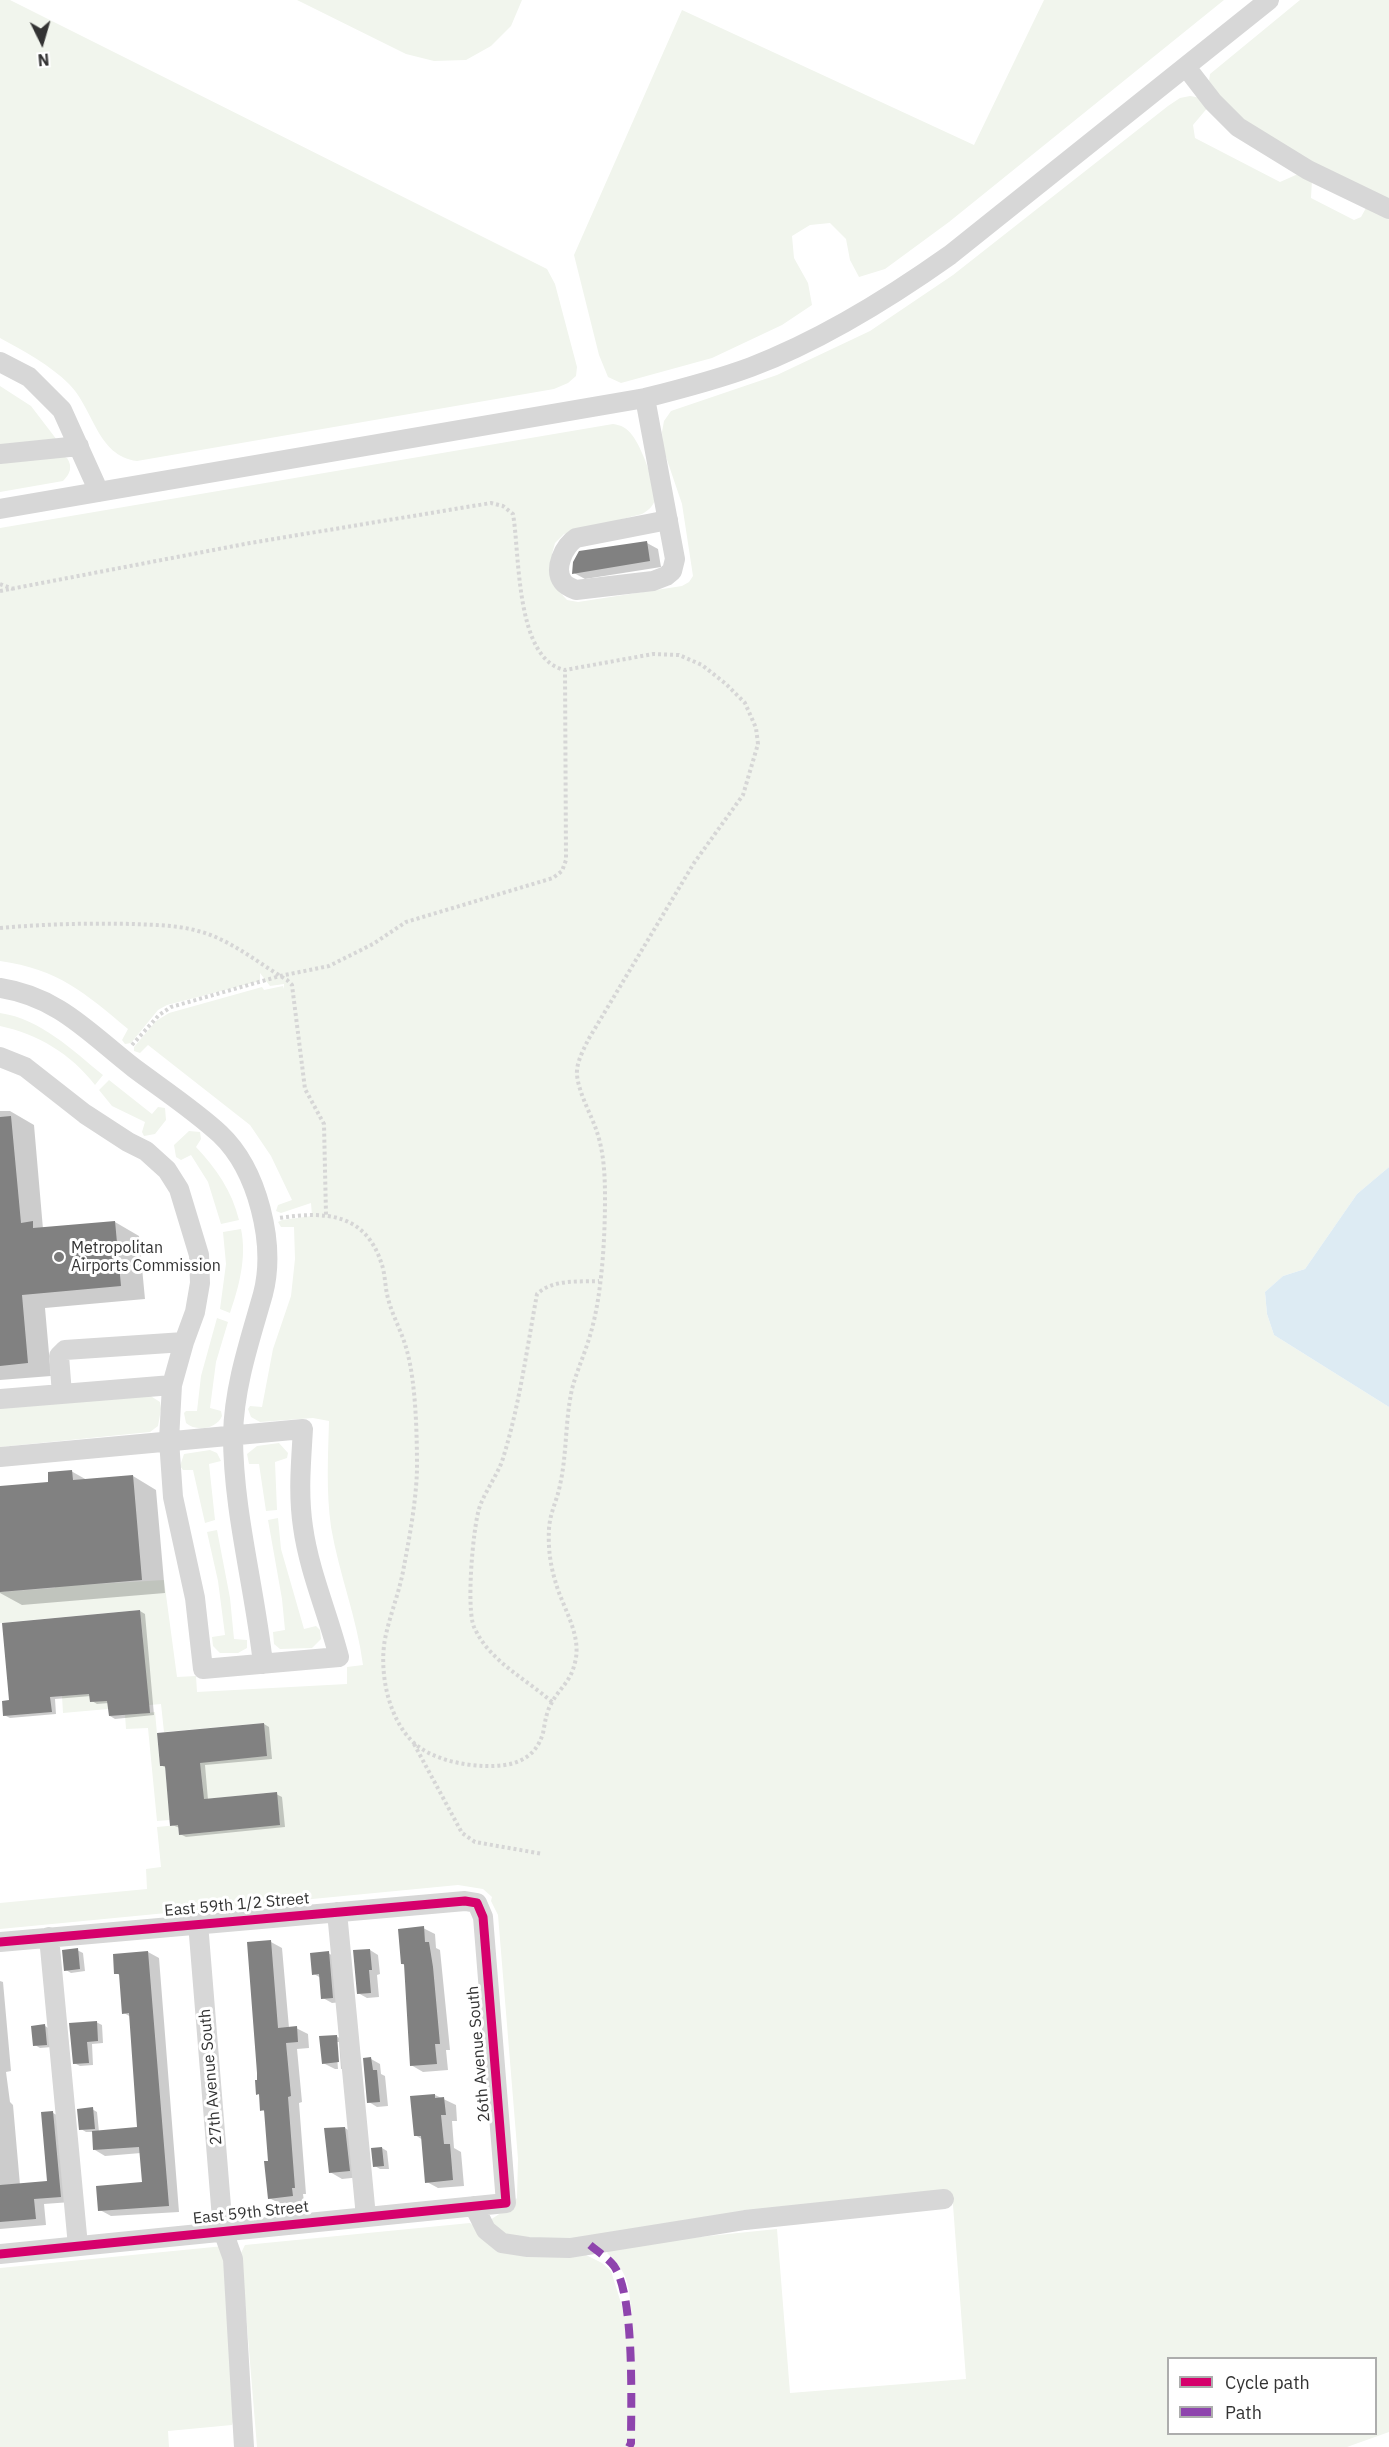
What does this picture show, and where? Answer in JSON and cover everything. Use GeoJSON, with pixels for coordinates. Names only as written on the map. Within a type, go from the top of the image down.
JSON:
{"type":"FeatureCollection","features":[{"type":"Feature","properties":{"kind":"street"},"geometry":{"type":"LineString","coordinates":[[6,508],[645,398],[704,383],[752,366],[851,319],[903,288],[950,255],[1269,0]]}},
{"type":"Feature","properties":{"kind":"street"},"geometry":{"type":"LineString","coordinates":[[1186,68],[1213,102],[1238,127],[1308,170],[1389,209]]}},
{"type":"Feature","properties":{"kind":"street"},"geometry":{"type":"LineString","coordinates":[[0,362],[29,377],[62,410],[99,492]]}},
{"type":"Feature","properties":{"kind":"street"},"geometry":{"type":"LineString","coordinates":[[645,398],[668,520],[675,559],[672,571],[653,581],[576,590],[564,584],[560,576],[561,559],[569,543],[576,538],[668,520]]}},
{"type":"Feature","properties":{"kind":"street"},"geometry":{"type":"LineString","coordinates":[[0,454],[79,446]]}},
{"type":"Feature","properties":{"kind":"street"},"geometry":{"type":"LineString","coordinates":[[0,988],[43,1002],[74,1018],[120,1058],[221,1135],[240,1159],[254,1186],[264,1221],[267,1256],[264,1291],[248,1341],[238,1391],[233,1435],[239,1511],[254,1592],[263,1664]]}},
{"type":"Feature","properties":{"kind":"street"},"geometry":{"type":"LineString","coordinates":[[0,1057],[25,1066],[84,1114],[146,1151],[167,1170],[179,1189],[199,1255],[200,1283],[195,1312],[172,1385],[169,1440],[173,1497],[195,1598],[203,1669],[339,1657],[309,1558],[303,1527],[299,1480],[303,1430],[169,1440],[0,1457]]}},
{"type":"Feature","properties":{"kind":"street"},"geometry":{"type":"LineString","coordinates":[[62,1394],[59,1356],[65,1350],[184,1342]]}},
{"type":"Feature","properties":{"kind":"street"},"geometry":{"type":"LineString","coordinates":[[0,1399],[172,1385]]}},
{"type":"Feature","properties":{"kind":"street","name":"East 59th 1/2 Street"},"geometry":{"type":"LineString","coordinates":[[0,1942],[465,1900],[477,1903]]}},
{"type":"Feature","properties":{"kind":"street","name":"26th Avenue South"},"geometry":{"type":"LineString","coordinates":[[477,1903],[483,1917],[506,2203]]}},
{"type":"Feature","properties":{"kind":"street"},"geometry":{"type":"LineString","coordinates":[[337,1912],[366,2217]]}},
{"type":"Feature","properties":{"kind":"street","name":"27th Avenue South"},"geometry":{"type":"LineString","coordinates":[[198,1923],[223,2231],[233,2259],[244,2447]]}},
{"type":"Feature","properties":{"kind":"street"},"geometry":{"type":"LineString","coordinates":[[49,1937],[78,2246]]}},
{"type":"Feature","properties":{"kind":"street"},"geometry":{"type":"LineString","coordinates":[[474,2206],[486,2230],[502,2243],[528,2247],[570,2248],[745,2220],[944,2199]]}},
{"type":"Feature","properties":{"kind":"street","name":"East 59th Street"},"geometry":{"type":"LineString","coordinates":[[0,2254],[506,2203]]}},
{"type":"Feature","properties":{"kind":"path"},"geometry":{"type":"LineString","coordinates":[[0,591],[250,543],[491,503],[503,506],[513,514],[523,600],[532,640],[539,654],[548,662],[556,668],[565,670],[653,654],[680,655],[702,665],[726,684],[745,704],[756,728],[758,744],[743,795],[694,863],[588,1040],[578,1062],[579,1083],[599,1137],[604,1158],[604,1242],[592,1329],[573,1386],[560,1487],[551,1508],[550,1553],[555,1583],[569,1613],[575,1638],[576,1663],[566,1684],[552,1702],[536,1749],[526,1759],[510,1765],[484,1766],[455,1762],[435,1755],[414,1743]]}},
{"type":"Feature","properties":{"kind":"path"},"geometry":{"type":"LineString","coordinates":[[0,584],[14,589]]}},
{"type":"Feature","properties":{"kind":"path"},"geometry":{"type":"LineString","coordinates":[[120,1058],[159,1015],[171,1007],[280,976],[329,966],[373,944],[406,922],[544,881],[562,871],[566,860],[565,670]]}},
{"type":"Feature","properties":{"kind":"path"},"geometry":{"type":"LineString","coordinates":[[0,928],[109,923],[164,925],[199,931],[220,940],[280,976],[292,986],[305,1089],[324,1124],[326,1215]]}},
{"type":"Feature","properties":{"kind":"path"},"geometry":{"type":"LineString","coordinates":[[264,1221],[312,1213],[332,1215],[358,1227],[374,1245],[383,1268],[387,1296],[394,1320],[407,1349],[412,1380],[417,1469],[404,1567],[385,1640],[383,1663],[385,1690],[394,1715],[414,1743],[462,1833],[475,1842],[543,1854]]}},
{"type":"Feature","properties":{"kind":"path"},"geometry":{"type":"LineString","coordinates":[[552,1702],[492,1655],[474,1626],[470,1610],[476,1526],[479,1508],[504,1457],[526,1364],[537,1294],[544,1287],[558,1284],[599,1281]]}},
{"type":"Feature","properties":{"kind":"shaded area"},"geometry":{"type":"Polygon","coordinates":[[[0,0],[10,0],[547,269],[555,284],[577,367],[576,376],[568,383],[554,389],[137,461],[113,450],[104,441],[77,394],[62,377],[0,338],[0,0]]]}},
{"type":"Feature","properties":{"kind":"shaded area"},"geometry":{"type":"Polygon","coordinates":[[[297,0],[522,0],[511,26],[491,46],[466,60],[434,61],[406,54],[297,0]]]}},
{"type":"Feature","properties":{"kind":"shaded area"},"geometry":{"type":"Polygon","coordinates":[[[1044,0],[1224,0],[949,222],[885,269],[859,277],[850,260],[846,239],[830,223],[810,225],[792,236],[794,258],[808,283],[812,305],[782,325],[712,358],[621,383],[608,377],[599,355],[574,255],[682,10],[974,145],[1044,0]]]}},
{"type":"Feature","properties":{"kind":"shaded area"},"geometry":{"type":"Polygon","coordinates":[[[1300,0],[1389,0],[1389,202],[1267,140],[1227,107],[1209,81],[1210,74],[1300,0]]]}},
{"type":"Feature","properties":{"kind":"shaded area"},"geometry":{"type":"Polygon","coordinates":[[[1190,96],[1202,98],[1209,106],[1193,125],[1195,138],[1280,182],[1298,174],[1312,180],[1311,198],[1354,220],[1361,217],[1366,208],[1372,208],[1389,217],[1389,1167],[1357,1194],[1305,1269],[1283,1276],[1265,1292],[1267,1314],[1274,1335],[1389,1407],[1389,2432],[1347,2447],[257,2447],[241,2253],[245,2245],[470,2223],[496,2245],[508,2249],[529,2252],[576,2250],[602,2263],[611,2271],[625,2316],[632,2315],[627,2281],[615,2261],[607,2253],[611,2246],[777,2229],[790,2393],[966,2379],[953,2205],[951,2195],[946,2193],[848,2200],[564,2244],[526,2243],[499,2233],[487,2222],[507,2209],[517,2198],[518,2159],[498,1915],[491,1901],[492,1897],[483,1889],[458,1885],[0,1929],[0,1903],[147,1889],[146,1869],[161,1867],[157,1827],[178,1825],[179,1835],[280,1824],[276,1792],[177,1802],[173,1765],[267,1756],[264,1723],[164,1732],[161,1704],[116,1708],[114,1691],[147,1688],[144,1660],[114,1663],[112,1642],[143,1638],[140,1610],[0,1623],[0,1592],[55,1588],[54,1575],[78,1573],[79,1585],[164,1580],[177,1677],[196,1676],[197,1692],[347,1684],[347,1667],[363,1665],[357,1630],[329,1514],[329,1421],[313,1418],[260,1422],[251,1417],[248,1409],[250,1406],[262,1407],[273,1349],[291,1296],[295,1259],[294,1227],[281,1227],[278,1222],[312,1216],[311,1203],[281,1213],[276,1211],[278,1205],[292,1200],[271,1156],[250,1125],[148,1045],[140,1053],[134,1051],[134,1047],[156,1021],[169,1013],[262,987],[264,990],[283,986],[284,989],[284,984],[270,986],[260,973],[260,981],[167,1005],[158,1010],[131,1043],[125,1044],[122,1040],[128,1029],[70,984],[38,970],[0,961],[0,528],[613,424],[628,430],[636,440],[653,483],[654,502],[642,514],[564,534],[555,543],[552,554],[557,589],[567,600],[578,602],[682,586],[693,576],[682,504],[663,448],[664,421],[671,411],[777,375],[870,331],[953,275],[1180,98],[1190,96]],[[201,1772],[183,1774],[185,1790],[203,1789],[201,1772]]]}},
{"type":"Feature","properties":{"kind":"shaded area"},"geometry":{"type":"Polygon","coordinates":[[[0,386],[31,406],[57,440],[0,449],[0,386]]]}},
{"type":"Feature","properties":{"kind":"shaded area"},"geometry":{"type":"Polygon","coordinates":[[[60,455],[67,458],[70,464],[69,473],[63,481],[0,492],[0,458],[60,455]]]}},
{"type":"Feature","properties":{"kind":"shaded area"},"geometry":{"type":"Polygon","coordinates":[[[0,1013],[15,1016],[42,1029],[68,1046],[103,1075],[95,1085],[75,1064],[53,1047],[28,1034],[0,1026],[0,1013]]]}},
{"type":"Feature","properties":{"kind":"shaded area"},"geometry":{"type":"Polygon","coordinates":[[[109,1080],[152,1114],[158,1107],[165,1108],[166,1120],[155,1134],[144,1136],[142,1132],[145,1122],[112,1106],[99,1090],[109,1080]]]}},
{"type":"Feature","properties":{"kind":"shaded area"},"geometry":{"type":"Polygon","coordinates":[[[189,1131],[200,1132],[201,1139],[196,1147],[222,1180],[239,1220],[221,1224],[208,1182],[191,1155],[181,1160],[176,1157],[174,1145],[189,1131]]]}},
{"type":"Feature","properties":{"kind":"shaded area"},"geometry":{"type":"Polygon","coordinates":[[[1389,1167],[1389,1407],[1274,1335],[1267,1314],[1265,1292],[1283,1276],[1305,1269],[1357,1194],[1389,1167]]]}},
{"type":"Feature","properties":{"kind":"shaded area"},"geometry":{"type":"Polygon","coordinates":[[[241,1229],[243,1261],[230,1313],[220,1309],[226,1264],[223,1232],[241,1229]]]}},
{"type":"Feature","properties":{"kind":"shaded area"},"geometry":{"type":"Polygon","coordinates":[[[217,1318],[228,1322],[216,1362],[210,1408],[221,1411],[222,1416],[216,1424],[206,1428],[195,1428],[186,1423],[184,1413],[197,1411],[201,1376],[217,1318]]]}},
{"type":"Feature","properties":{"kind":"shaded area"},"geometry":{"type":"Polygon","coordinates":[[[149,1395],[160,1402],[161,1409],[158,1426],[150,1432],[0,1447],[0,1408],[149,1395]]]}},
{"type":"Feature","properties":{"kind":"shaded area"},"geometry":{"type":"Polygon","coordinates":[[[279,1443],[288,1453],[287,1458],[275,1462],[277,1510],[266,1511],[259,1464],[249,1464],[247,1454],[257,1446],[279,1443]]]}},
{"type":"Feature","properties":{"kind":"shaded area"},"geometry":{"type":"Polygon","coordinates":[[[210,1450],[217,1453],[221,1461],[209,1464],[215,1520],[205,1523],[193,1470],[183,1470],[180,1466],[184,1454],[210,1450]]]}},
{"type":"Feature","properties":{"kind":"shaded area"},"geometry":{"type":"Polygon","coordinates":[[[278,1518],[281,1549],[304,1629],[316,1626],[320,1630],[321,1639],[312,1648],[280,1649],[274,1644],[273,1632],[285,1630],[268,1520],[278,1518]]]}},
{"type":"Feature","properties":{"kind":"shaded area"},"geometry":{"type":"Polygon","coordinates":[[[217,1530],[230,1598],[234,1639],[247,1640],[247,1648],[238,1653],[220,1653],[213,1646],[212,1637],[225,1635],[218,1581],[207,1532],[217,1530]]]}},
{"type":"Feature","properties":{"kind":"shaded area"},"geometry":{"type":"Polygon","coordinates":[[[89,1694],[107,1701],[108,1709],[63,1713],[62,1696],[89,1694]]]}},
{"type":"Feature","properties":{"kind":"shaded area"},"geometry":{"type":"Polygon","coordinates":[[[155,1712],[160,1766],[165,1766],[170,1820],[157,1821],[148,1728],[126,1729],[125,1715],[155,1712]]]}},
{"type":"Feature","properties":{"kind":"shaded area"},"geometry":{"type":"Polygon","coordinates":[[[224,2246],[234,2418],[232,2425],[168,2431],[169,2447],[0,2447],[0,2268],[224,2246]]]}},
{"type":"Feature","properties":{"kind":"building"},"geometry":{"type":"Polygon","coordinates":[[[647,541],[650,561],[572,574],[573,562],[579,551],[647,541]]]}},
{"type":"Feature","properties":{"kind":"building","name":"Metropolitan Airports Commission"},"geometry":{"type":"Polygon","coordinates":[[[11,1116],[21,1223],[33,1221],[33,1228],[115,1221],[121,1286],[22,1295],[28,1363],[0,1366],[0,1117],[11,1116]]]}},
{"type":"Feature","properties":{"kind":"building"},"geometry":{"type":"Polygon","coordinates":[[[72,1470],[73,1480],[133,1475],[142,1580],[0,1592],[0,1486],[48,1482],[48,1472],[72,1470]]]}},
{"type":"Feature","properties":{"kind":"building"},"geometry":{"type":"Polygon","coordinates":[[[140,1610],[150,1713],[109,1716],[107,1701],[90,1702],[89,1694],[50,1697],[52,1712],[3,1716],[2,1701],[9,1700],[2,1623],[140,1610]]]}},
{"type":"Feature","properties":{"kind":"building"},"geometry":{"type":"Polygon","coordinates":[[[264,1723],[267,1756],[200,1763],[204,1799],[277,1792],[280,1825],[179,1835],[178,1825],[170,1826],[165,1766],[160,1766],[157,1733],[264,1723]]]}},
{"type":"Feature","properties":{"kind":"building"},"geometry":{"type":"Polygon","coordinates":[[[424,1926],[425,1942],[429,1942],[433,1967],[440,2044],[435,2044],[437,2064],[410,2066],[404,1964],[401,1964],[398,1929],[424,1926]]]}},
{"type":"Feature","properties":{"kind":"building"},"geometry":{"type":"Polygon","coordinates":[[[271,1940],[278,2028],[297,2026],[298,2042],[286,2043],[295,2188],[292,2188],[293,2196],[268,2199],[264,2161],[268,2161],[264,2110],[260,2111],[259,2094],[256,2095],[257,2073],[247,1942],[271,1940]]]}},
{"type":"Feature","properties":{"kind":"building"},"geometry":{"type":"Polygon","coordinates":[[[78,1948],[80,1969],[64,1971],[62,1950],[78,1948]]]}},
{"type":"Feature","properties":{"kind":"building"},"geometry":{"type":"Polygon","coordinates":[[[370,1949],[371,1993],[357,1994],[353,1950],[370,1949]]]}},
{"type":"Feature","properties":{"kind":"building"},"geometry":{"type":"Polygon","coordinates":[[[148,1951],[169,2206],[98,2211],[96,2186],[142,2182],[139,2147],[93,2150],[92,2131],[137,2127],[129,2013],[122,2014],[119,1974],[114,1974],[113,1954],[148,1951]]]}},
{"type":"Feature","properties":{"kind":"building"},"geometry":{"type":"Polygon","coordinates":[[[329,1951],[333,1998],[321,1999],[319,1974],[312,1975],[310,1953],[329,1951]]]}},
{"type":"Feature","properties":{"kind":"building"},"geometry":{"type":"Polygon","coordinates":[[[97,2021],[98,2041],[87,2042],[89,2063],[73,2064],[69,2023],[97,2021]]]}},
{"type":"Feature","properties":{"kind":"building"},"geometry":{"type":"Polygon","coordinates":[[[45,2024],[47,2045],[33,2046],[31,2026],[45,2024]]]}},
{"type":"Feature","properties":{"kind":"building"},"geometry":{"type":"Polygon","coordinates":[[[337,2035],[339,2062],[322,2064],[319,2036],[337,2035]]]}},
{"type":"Feature","properties":{"kind":"building"},"geometry":{"type":"Polygon","coordinates":[[[371,2057],[373,2070],[377,2070],[380,2102],[367,2103],[363,2058],[371,2057]]]}},
{"type":"Feature","properties":{"kind":"building"},"geometry":{"type":"Polygon","coordinates":[[[435,2094],[435,2098],[444,2097],[446,2115],[441,2115],[444,2144],[450,2144],[453,2180],[425,2183],[421,2136],[414,2136],[410,2096],[435,2094]]]}},
{"type":"Feature","properties":{"kind":"building"},"geometry":{"type":"Polygon","coordinates":[[[93,2107],[95,2129],[79,2130],[77,2109],[93,2107]]]}},
{"type":"Feature","properties":{"kind":"building"},"geometry":{"type":"Polygon","coordinates":[[[53,2111],[61,2197],[34,2199],[36,2219],[0,2222],[0,2185],[47,2181],[41,2112],[53,2111]]]}},
{"type":"Feature","properties":{"kind":"building"},"geometry":{"type":"Polygon","coordinates":[[[345,2127],[350,2171],[329,2173],[324,2128],[345,2127]]]}},
{"type":"Feature","properties":{"kind":"building"},"geometry":{"type":"Polygon","coordinates":[[[382,2147],[384,2166],[373,2167],[371,2148],[382,2147]]]}},
{"type":"Feature","properties":{"kind":"marked path"},"geometry":{"type":"LineString","coordinates":[[590,2245],[614,2266],[626,2301],[631,2378],[631,2443],[629,2447]]}},
{"type":"Feature","properties":{"kind":"cycle path"},"geometry":{"type":"LineString","coordinates":[[0,1942],[465,1901],[477,1903],[483,1917],[506,2203],[0,2254]]}},
{"type":"Feature","properties":{"kind":"place","name":"Metropolitan Airports Commission"},"geometry":{"type":"Point","coordinates":[59,1257]}}]}
